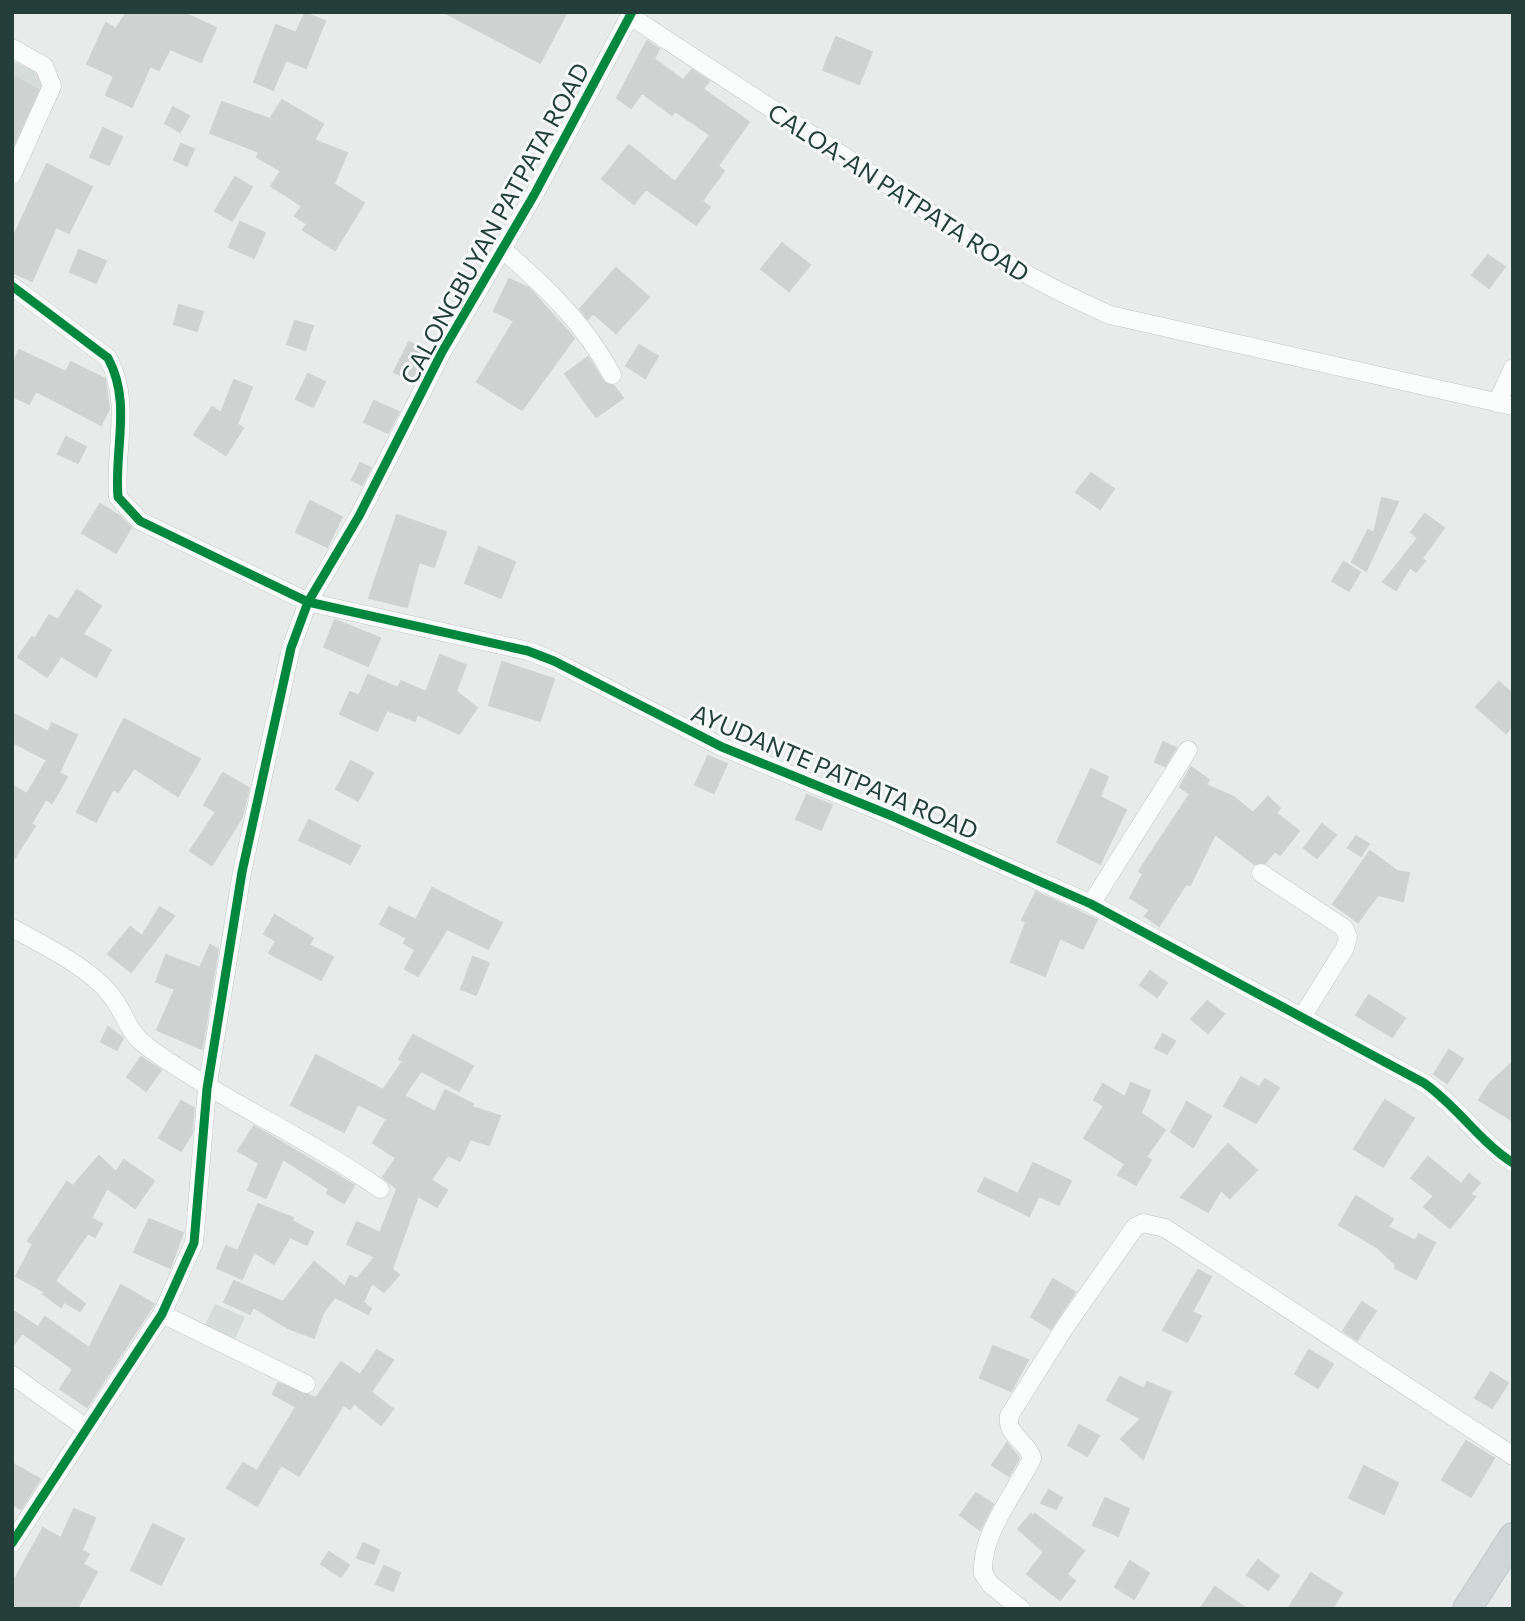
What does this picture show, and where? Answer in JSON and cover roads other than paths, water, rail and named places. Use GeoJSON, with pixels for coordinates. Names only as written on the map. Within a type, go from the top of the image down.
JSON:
{"type":"FeatureCollection","features":[{"type":"Feature","properties":{"kind":"main road"},"geometry":{"type":"LineString","coordinates":[[1467,1609],[1513,1536]]}},
{"type":"Feature","properties":{"kind":"street","name":"CALONGBUYAN PATPATA ROAD"},"geometry":{"type":"LineString","coordinates":[[12,1543],[162,1314],[190,1254],[196,1233],[207,1089],[242,872],[291,649],[307,602],[359,516],[442,352],[631,14]]}},
{"type":"Feature","properties":{"kind":"street","name":"CALOA-AN PATPATA ROAD"},"geometry":{"type":"LineString","coordinates":[[631,14],[1004,264],[1064,295],[1110,315],[1186,334],[1505,404]]}},
{"type":"Feature","properties":{"kind":"street"},"geometry":{"type":"LineString","coordinates":[[12,48],[44,66],[51,86],[12,175]]}},
{"type":"Feature","properties":{"kind":"street"},"geometry":{"type":"LineString","coordinates":[[502,248],[579,322],[595,343],[612,375]]}},
{"type":"Feature","properties":{"kind":"street","name":"AYUDANTE PATPATA ROAD"},"geometry":{"type":"LineString","coordinates":[[12,286],[108,358],[117,375],[123,415],[118,497],[140,521],[307,602],[528,651],[554,661],[733,752],[892,817],[1091,904],[1424,1083],[1450,1101],[1489,1143],[1513,1163]]}},
{"type":"Feature","properties":{"kind":"street"},"geometry":{"type":"LineString","coordinates":[[1505,404],[1513,368]]}},
{"type":"Feature","properties":{"kind":"street"},"geometry":{"type":"LineString","coordinates":[[1091,904],[1188,750]]}},
{"type":"Feature","properties":{"kind":"street"},"geometry":{"type":"LineString","coordinates":[[1261,873],[1344,928],[1348,937],[1345,947],[1301,1017]]}},
{"type":"Feature","properties":{"kind":"street"},"geometry":{"type":"LineString","coordinates":[[12,928],[101,983],[112,996],[135,1037],[207,1089],[293,1132],[380,1189]]}},
{"type":"Feature","properties":{"kind":"street"},"geometry":{"type":"LineString","coordinates":[[1021,1609],[990,1584],[983,1573],[989,1543],[1032,1458],[1028,1449],[1011,1432],[1009,1416],[1073,1316],[1135,1227],[1143,1223],[1165,1228],[1513,1456]]}},
{"type":"Feature","properties":{"kind":"street"},"geometry":{"type":"LineString","coordinates":[[162,1314],[306,1384]]}},
{"type":"Feature","properties":{"kind":"street"},"geometry":{"type":"LineString","coordinates":[[12,1375],[86,1428]]}}]}
